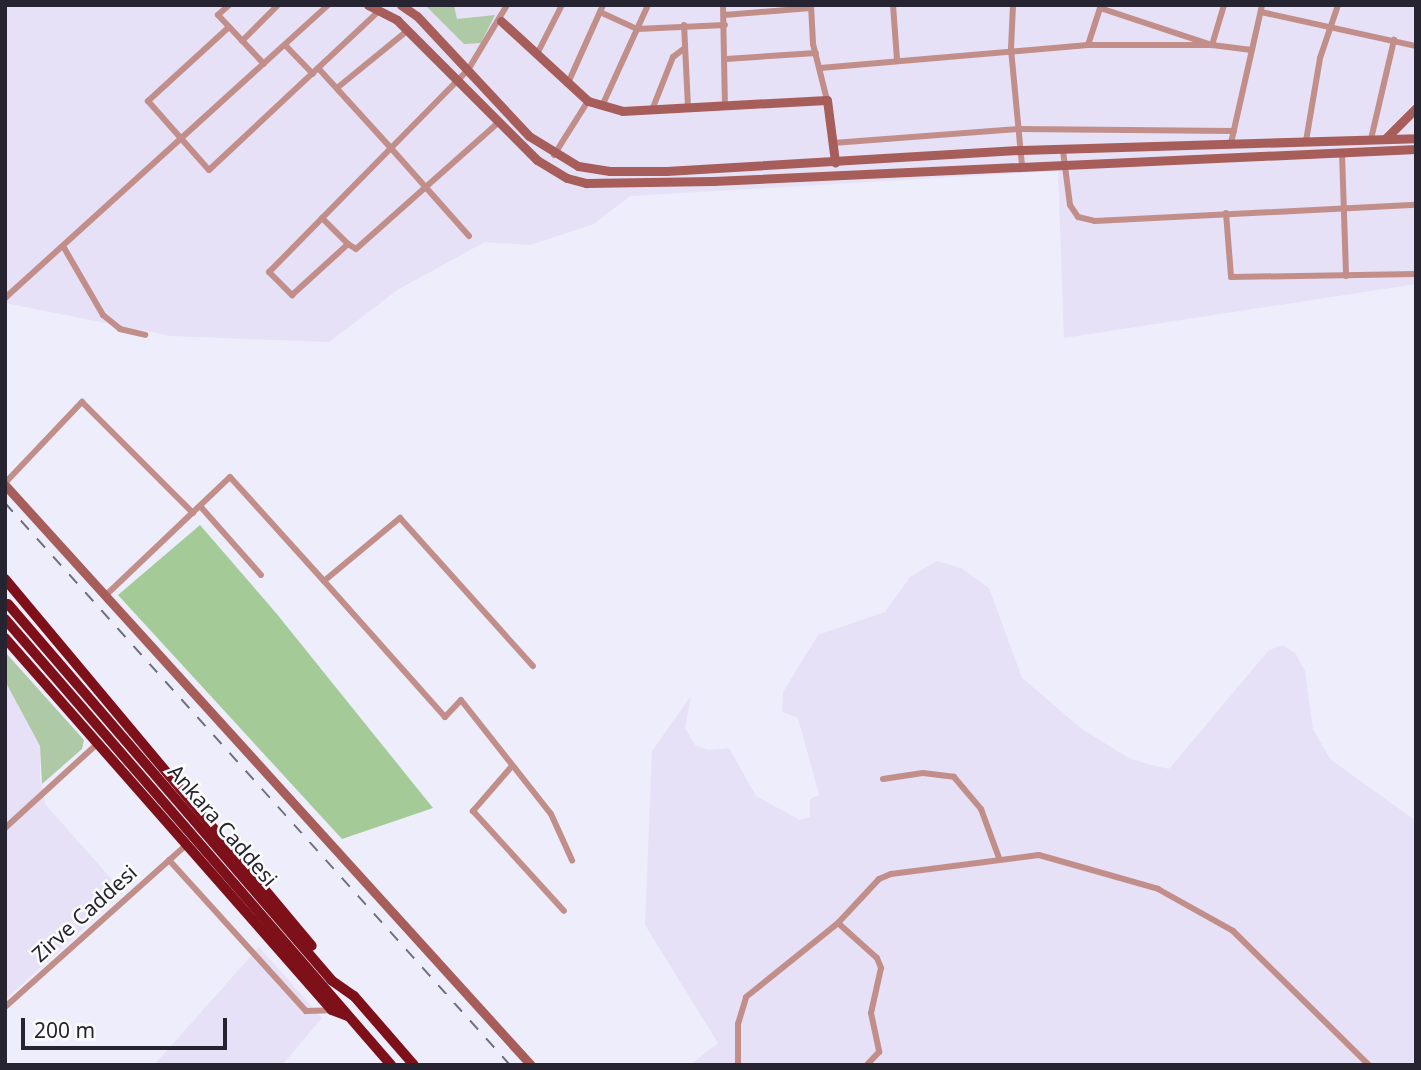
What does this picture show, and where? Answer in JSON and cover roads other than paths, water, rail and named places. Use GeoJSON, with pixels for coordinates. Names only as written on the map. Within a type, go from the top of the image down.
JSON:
{"type":"FeatureCollection","features":[{"type":"Feature","properties":{"kind":"highway"},"geometry":{"type":"LineString","coordinates":[[5,579],[354,996]]}},
{"type":"Feature","properties":{"kind":"highway","name":"Ankara Caddesi"},"geometry":{"type":"LineString","coordinates":[[8,604],[331,980],[354,996],[414,1065]]}},
{"type":"Feature","properties":{"kind":"highway","name":"Ankara Caddesi"},"geometry":{"type":"LineString","coordinates":[[5,619],[391,1065]]}},
{"type":"Feature","properties":{"kind":"highway"},"geometry":{"type":"LineString","coordinates":[[5,638],[331,1010],[348,1016]]}},
{"type":"Feature","properties":{"kind":"street"},"geometry":{"type":"LineString","coordinates":[[229,5],[218,15],[264,64]]}},
{"type":"Feature","properties":{"kind":"street"},"geometry":{"type":"LineString","coordinates":[[242,41],[278,5]]}},
{"type":"Feature","properties":{"kind":"street"},"geometry":{"type":"LineString","coordinates":[[5,298],[328,5]]}},
{"type":"Feature","properties":{"kind":"street"},"geometry":{"type":"LineString","coordinates":[[368,5],[380,10],[408,30],[537,160],[567,178],[586,183],[1416,149]]}},
{"type":"Feature","properties":{"kind":"street"},"geometry":{"type":"LineString","coordinates":[[401,5],[468,70],[529,136],[554,155],[578,166],[610,171],[835,162],[1021,150],[1062,151],[1416,138]]}},
{"type":"Feature","properties":{"kind":"street"},"geometry":{"type":"LineString","coordinates":[[348,244],[292,295],[269,272],[459,82],[501,21],[507,5]]}},
{"type":"Feature","properties":{"kind":"street"},"geometry":{"type":"LineString","coordinates":[[537,54],[562,5]]}},
{"type":"Feature","properties":{"kind":"street"},"geometry":{"type":"LineString","coordinates":[[602,106],[648,5]]}},
{"type":"Feature","properties":{"kind":"street"},"geometry":{"type":"LineString","coordinates":[[723,5],[725,106]]}},
{"type":"Feature","properties":{"kind":"street"},"geometry":{"type":"LineString","coordinates":[[893,5],[897,60]]}},
{"type":"Feature","properties":{"kind":"street"},"geometry":{"type":"LineString","coordinates":[[1013,5],[1011,49],[1022,166]]}},
{"type":"Feature","properties":{"kind":"street"},"geometry":{"type":"LineString","coordinates":[[1212,45],[1224,5]]}},
{"type":"Feature","properties":{"kind":"street"},"geometry":{"type":"LineString","coordinates":[[1306,141],[1320,58],[1338,5]]}},
{"type":"Feature","properties":{"kind":"street"},"geometry":{"type":"LineString","coordinates":[[724,15],[811,7],[835,162]]}},
{"type":"Feature","properties":{"kind":"street"},"geometry":{"type":"LineString","coordinates":[[1088,45],[1100,7],[1212,45]]}},
{"type":"Feature","properties":{"kind":"street"},"geometry":{"type":"LineString","coordinates":[[568,83],[602,9],[637,29],[725,25]]}},
{"type":"Feature","properties":{"kind":"street"},"geometry":{"type":"LineString","coordinates":[[1231,143],[1262,9],[1416,46]]}},
{"type":"Feature","properties":{"kind":"street"},"geometry":{"type":"LineString","coordinates":[[229,27],[148,101],[209,170],[380,10]]}},
{"type":"Feature","properties":{"kind":"street"},"geometry":{"type":"LineString","coordinates":[[501,21],[588,101],[622,111],[827,100]]}},
{"type":"Feature","properties":{"kind":"street"},"geometry":{"type":"LineString","coordinates":[[684,25],[688,108]]}},
{"type":"Feature","properties":{"kind":"street"},"geometry":{"type":"LineString","coordinates":[[337,88],[408,30]]}},
{"type":"Feature","properties":{"kind":"street"},"geometry":{"type":"LineString","coordinates":[[1371,139],[1394,40]]}},
{"type":"Feature","properties":{"kind":"street"},"geometry":{"type":"LineString","coordinates":[[285,45],[313,74]]}},
{"type":"Feature","properties":{"kind":"street"},"geometry":{"type":"LineString","coordinates":[[820,68],[1011,49],[1088,45],[1212,45],[1252,50]]}},
{"type":"Feature","properties":{"kind":"street"},"geometry":{"type":"LineString","coordinates":[[652,110],[673,57],[685,48]]}},
{"type":"Feature","properties":{"kind":"street"},"geometry":{"type":"LineString","coordinates":[[726,59],[816,53]]}},
{"type":"Feature","properties":{"kind":"street"},"geometry":{"type":"LineString","coordinates":[[319,69],[469,236]]}},
{"type":"Feature","properties":{"kind":"street"},"geometry":{"type":"LineString","coordinates":[[554,155],[588,101]]}},
{"type":"Feature","properties":{"kind":"street"},"geometry":{"type":"LineString","coordinates":[[1385,139],[1416,108]]}},
{"type":"Feature","properties":{"kind":"street"},"geometry":{"type":"LineString","coordinates":[[322,218],[356,249],[498,123]]}},
{"type":"Feature","properties":{"kind":"street"},"geometry":{"type":"LineString","coordinates":[[832,143],[1019,129],[1234,131]]}},
{"type":"Feature","properties":{"kind":"street"},"geometry":{"type":"LineString","coordinates":[[1062,151],[1070,205],[1078,217],[1095,221],[1416,205]]}},
{"type":"Feature","properties":{"kind":"street"},"geometry":{"type":"LineString","coordinates":[[1342,153],[1346,276]]}},
{"type":"Feature","properties":{"kind":"street"},"geometry":{"type":"LineString","coordinates":[[1226,213],[1231,277],[1416,274]]}},
{"type":"Feature","properties":{"kind":"street"},"geometry":{"type":"LineString","coordinates":[[63,246],[103,315],[120,329],[145,335]]}},
{"type":"Feature","properties":{"kind":"street"},"geometry":{"type":"LineString","coordinates":[[193,513],[82,402],[5,484],[531,1065]]}},
{"type":"Feature","properties":{"kind":"street"},"geometry":{"type":"LineString","coordinates":[[106,595],[230,477],[445,717],[461,700],[551,814],[572,860]]}},
{"type":"Feature","properties":{"kind":"street"},"geometry":{"type":"LineString","coordinates":[[200,506],[261,575]]}},
{"type":"Feature","properties":{"kind":"street"},"geometry":{"type":"LineString","coordinates":[[324,581],[400,517],[533,666]]}},
{"type":"Feature","properties":{"kind":"street"},"geometry":{"type":"LineString","coordinates":[[5,828],[97,744]]}},
{"type":"Feature","properties":{"kind":"street"},"geometry":{"type":"LineString","coordinates":[[512,766],[473,811],[564,911]]}},
{"type":"Feature","properties":{"kind":"street"},"geometry":{"type":"LineString","coordinates":[[883,779],[923,773],[954,777],[981,809],[999,858]]}},
{"type":"Feature","properties":{"kind":"street","name":"Zirve Caddesi"},"geometry":{"type":"LineString","coordinates":[[5,1007],[186,845]]}},
{"type":"Feature","properties":{"kind":"street"},"geometry":{"type":"LineString","coordinates":[[738,1065],[738,1024],[746,997],[838,923],[864,891],[891,874],[999,858],[1039,855],[1158,889],[1233,931],[1279,972],[1369,1065]]}},
{"type":"Feature","properties":{"kind":"street"},"geometry":{"type":"LineString","coordinates":[[169,860],[306,1012],[331,1010]]}},
{"type":"Feature","properties":{"kind":"street"},"geometry":{"type":"LineString","coordinates":[[838,923],[877,957],[881,968],[871,1013],[879,1052],[867,1065]]}},
{"type":"Feature","properties":{"kind":"railway"},"geometry":{"type":"LineString","coordinates":[[5,503],[510,1065]]}}]}
